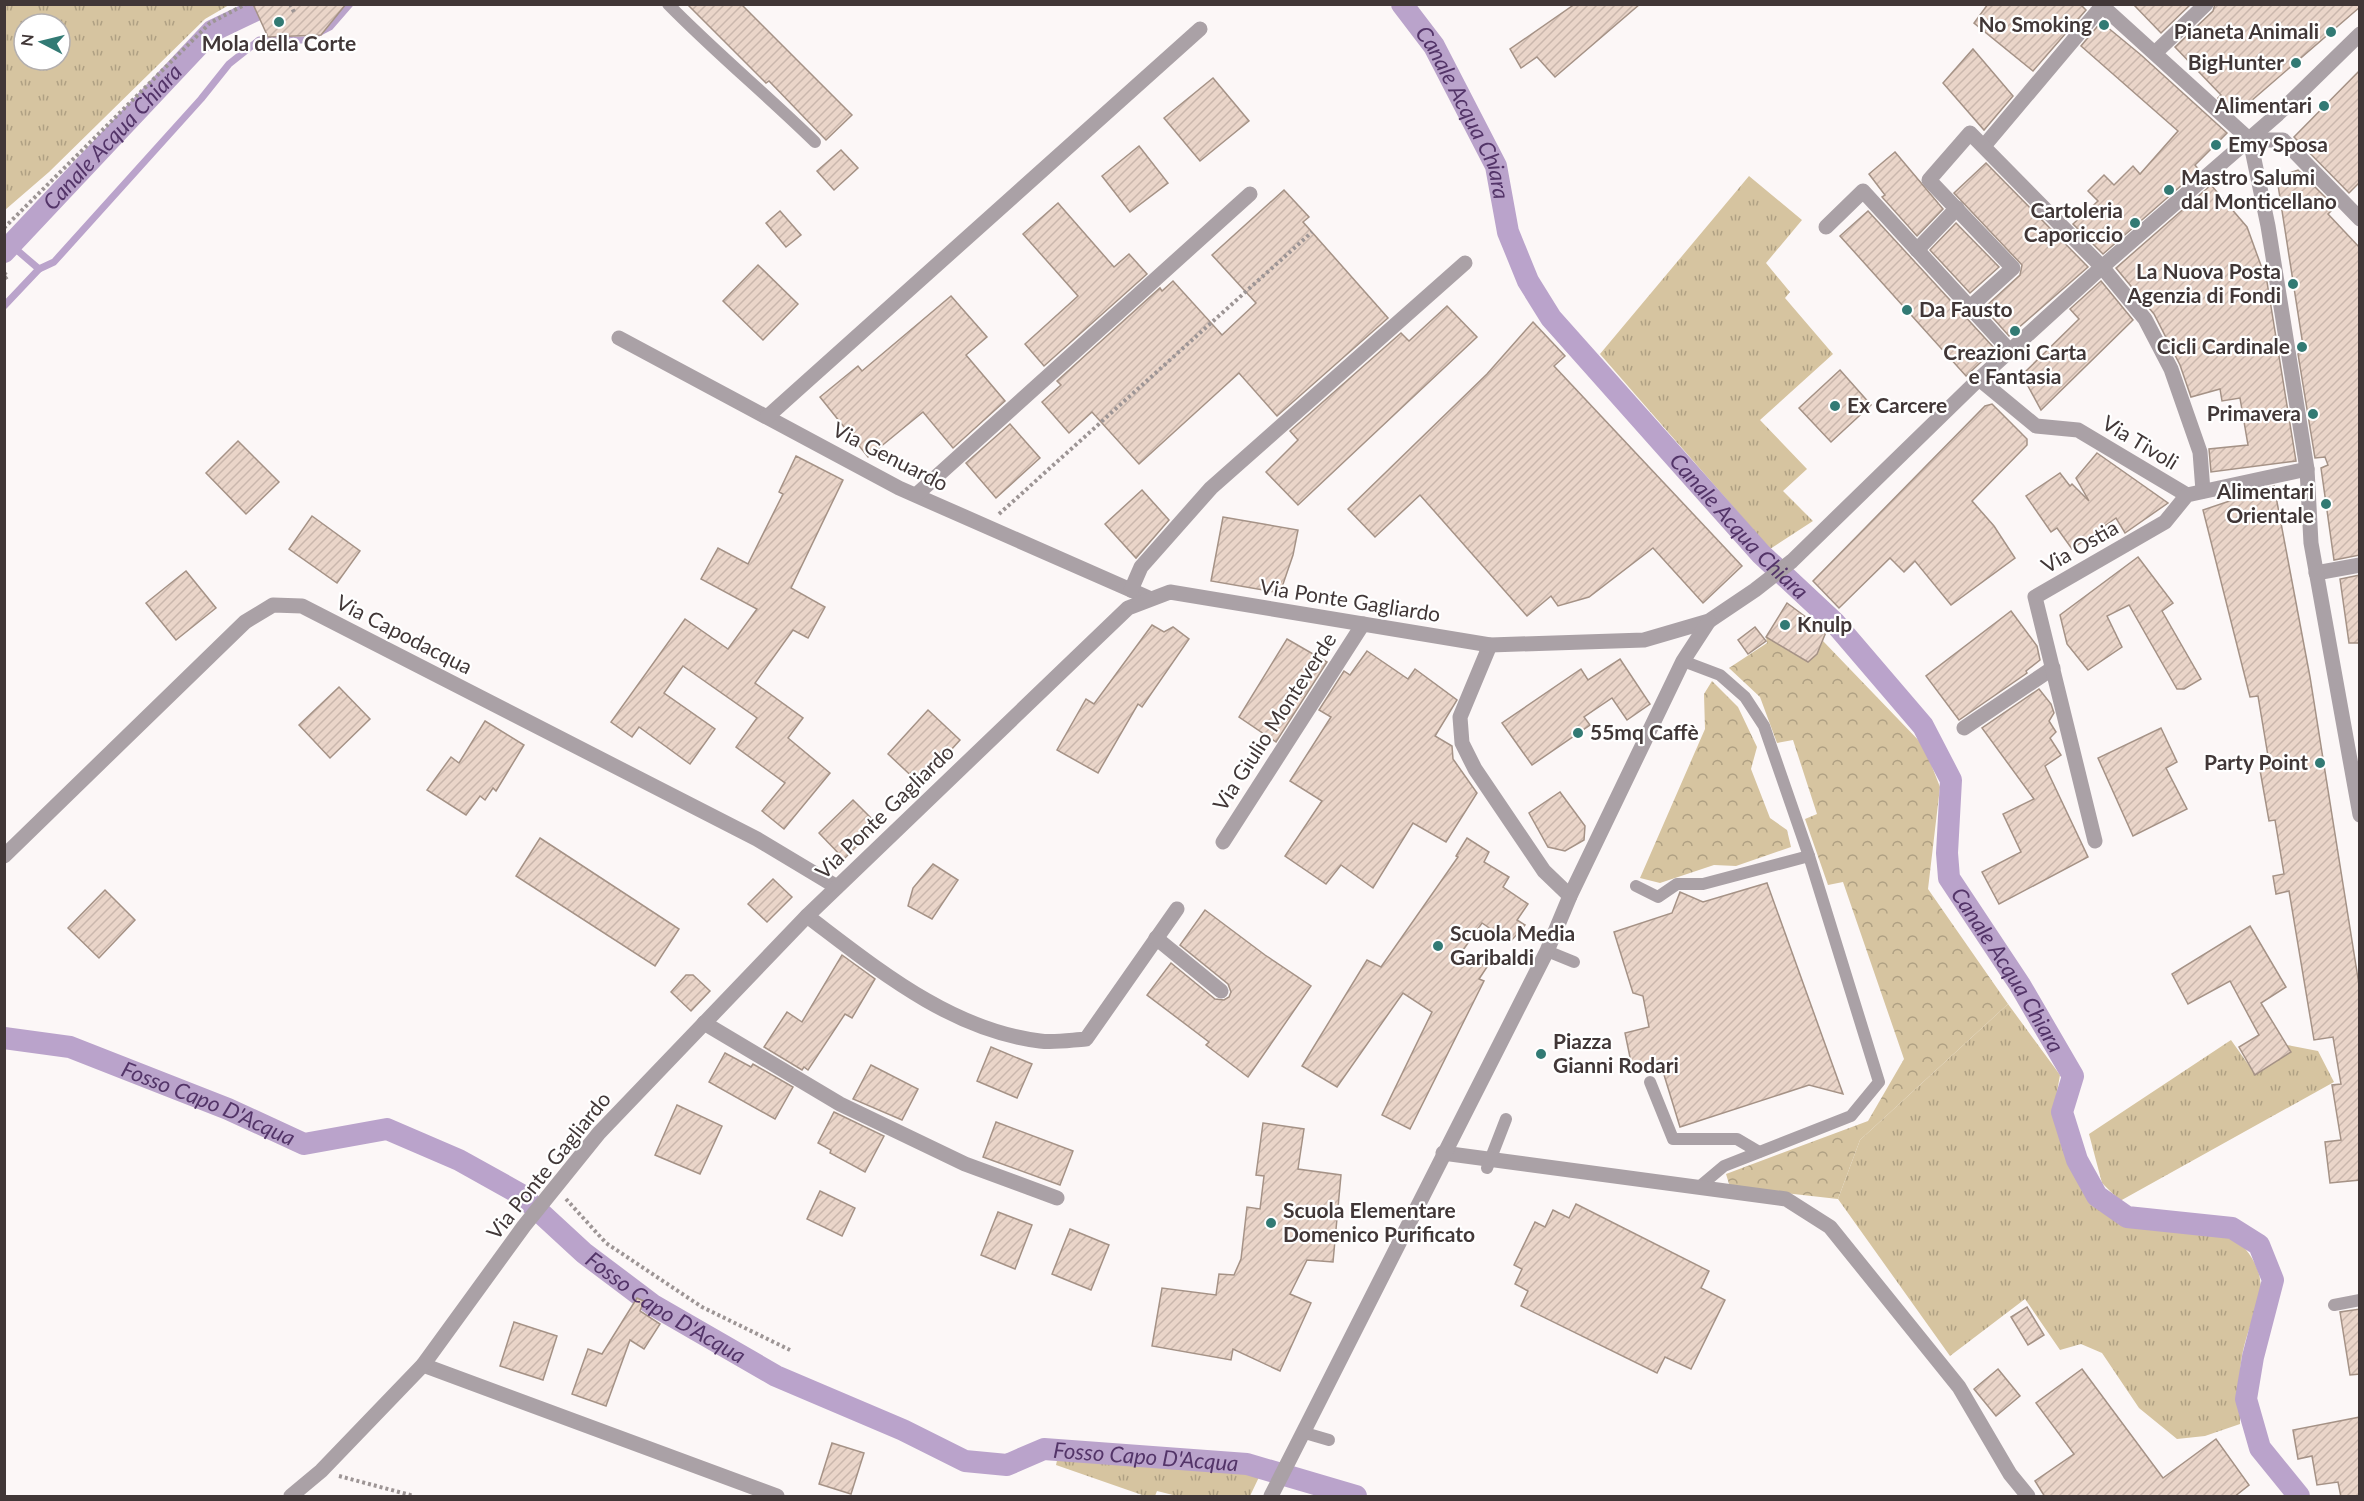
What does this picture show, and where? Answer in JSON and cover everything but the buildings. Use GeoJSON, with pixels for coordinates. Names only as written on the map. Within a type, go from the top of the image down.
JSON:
{"type":"FeatureCollection","features":[{"type":"Feature","properties":{"kind":"street"},"geometry":{"type":"LineString","coordinates":[[2156,52],[2206,4]]}},
{"type":"Feature","properties":{"kind":"street"},"geometry":{"type":"LineString","coordinates":[[1984,146],[2101,5],[2156,52],[2250,140],[2268,226],[2307,469],[2311,543],[2360,815]]}},
{"type":"Feature","properties":{"kind":"street"},"geometry":{"type":"LineString","coordinates":[[767,417],[1200,28]]}},
{"type":"Feature","properties":{"kind":"street"},"geometry":{"type":"LineString","coordinates":[[1271,1497],[1547,951],[1570,896],[1683,661],[1709,621],[1755,590],[1792,561],[1979,379],[2102,267],[2250,140],[2360,34]]}},
{"type":"Feature","properties":{"kind":"street"},"geometry":{"type":"LineString","coordinates":[[1970,307],[2013,268],[1929,180],[1970,133],[2102,267],[2145,319],[2171,369],[2200,452],[2203,491]]}},
{"type":"Feature","properties":{"kind":"street"},"geometry":{"type":"LineString","coordinates":[[2250,140],[2283,140],[2360,219]]}},
{"type":"Feature","properties":{"kind":"street"},"geometry":{"type":"LineString","coordinates":[[1826,227],[1863,191],[2010,351]]}},
{"type":"Feature","properties":{"kind":"street"},"geometry":{"type":"LineString","coordinates":[[916,495],[1250,194]]}},
{"type":"Feature","properties":{"kind":"street"},"geometry":{"type":"LineString","coordinates":[[1917,250],[1957,208]]}},
{"type":"Feature","properties":{"kind":"street"},"geometry":{"type":"LineString","coordinates":[[1131,590],[1141,567],[1211,488],[1465,263]]}},
{"type":"Feature","properties":{"kind":"street","name":"Via Genuardo"},"geometry":{"type":"LineString","coordinates":[[619,338],[916,495],[1149,598]]}},
{"type":"Feature","properties":{"kind":"street","name":"Via Tivoli"},"geometry":{"type":"LineString","coordinates":[[1979,379],[2036,426],[2078,430],[2187,495]]}},
{"type":"Feature","properties":{"kind":"street"},"geometry":{"type":"LineString","coordinates":[[2187,495],[2307,469]]}},
{"type":"Feature","properties":{"kind":"street","name":"Via Ostia"},"geometry":{"type":"LineString","coordinates":[[2095,841],[2035,597],[2164,522],[2187,495]]}},
{"type":"Feature","properties":{"kind":"street"},"geometry":{"type":"LineString","coordinates":[[2316,573],[2360,565]]}},
{"type":"Feature","properties":{"kind":"street","name":"Via Ponte Gagliardo"},"geometry":{"type":"LineString","coordinates":[[291,1497],[321,1471],[423,1365],[524,1226],[599,1133],[807,916],[1128,608],[1149,598],[1170,592],[1490,645],[1644,640],[1709,621]]}},
{"type":"Feature","properties":{"kind":"street","name":"Via Capodacqua"},"geometry":{"type":"LineString","coordinates":[[4,856],[245,622],[273,605],[283,605],[302,606],[757,839],[837,887]]}},
{"type":"Feature","properties":{"kind":"street","name":"Via Giulio Monteverde"},"geometry":{"type":"LineString","coordinates":[[1223,842],[1363,624]]}},
{"type":"Feature","properties":{"kind":"street"},"geometry":{"type":"LineString","coordinates":[[1490,645],[1460,717],[1462,743],[1475,769],[1544,871],[1570,896]]}},
{"type":"Feature","properties":{"kind":"street"},"geometry":{"type":"LineString","coordinates":[[1964,728],[2053,668]]}},
{"type":"Feature","properties":{"kind":"street"},"geometry":{"type":"LineString","coordinates":[[807,916],[871,964],[947,1013],[996,1030],[1041,1041],[1086,1039],[1177,909]]}},
{"type":"Feature","properties":{"kind":"street"},"geometry":{"type":"LineString","coordinates":[[1156,938],[1221,990]]}},
{"type":"Feature","properties":{"kind":"street"},"geometry":{"type":"LineString","coordinates":[[704,1023],[840,1104],[965,1164],[1057,1198]]}},
{"type":"Feature","properties":{"kind":"street"},"geometry":{"type":"LineString","coordinates":[[1443,1153],[1489,1164],[1786,1199],[1830,1227],[1959,1387],[2010,1474],[2028,1497]]}},
{"type":"Feature","properties":{"kind":"street"},"geometry":{"type":"LineString","coordinates":[[423,1365],[777,1497]]}},
{"type":"Feature","properties":{"kind":"lane"},"geometry":{"type":"LineString","coordinates":[[668,4],[713,50],[775,103],[814,142]]}},
{"type":"Feature","properties":{"kind":"lane"},"geometry":{"type":"LineString","coordinates":[[1683,661],[1720,675],[1745,697],[1764,726],[1809,856],[1879,1082],[1851,1116],[1724,1166],[1699,1187]]}},
{"type":"Feature","properties":{"kind":"lane"},"geometry":{"type":"LineString","coordinates":[[1636,886],[1658,897],[1677,884],[1703,884],[1809,856]]}},
{"type":"Feature","properties":{"kind":"lane"},"geometry":{"type":"LineString","coordinates":[[1547,951],[1574,962]]}},
{"type":"Feature","properties":{"kind":"lane"},"geometry":{"type":"LineString","coordinates":[[1650,1082],[1673,1139],[1737,1139],[1759,1152]]}},
{"type":"Feature","properties":{"kind":"lane"},"geometry":{"type":"LineString","coordinates":[[1489,1164],[1506,1119]]}},
{"type":"Feature","properties":{"kind":"lane"},"geometry":{"type":"LineString","coordinates":[[2334,1305],[2360,1300]]}},
{"type":"Feature","properties":{"kind":"lane"},"geometry":{"type":"LineString","coordinates":[[1305,1433],[1329,1440]]}},
{"type":"Feature","properties":{"kind":"path"},"geometry":{"type":"LineString","coordinates":[[4,228],[210,23],[246,4]]}},
{"type":"Feature","properties":{"kind":"path"},"geometry":{"type":"LineString","coordinates":[[290,4],[294,12]]}},
{"type":"Feature","properties":{"kind":"path"},"geometry":{"type":"LineString","coordinates":[[986,526],[1312,232]]}},
{"type":"Feature","properties":{"kind":"path"},"geometry":{"type":"LineString","coordinates":[[4,273],[8,276],[4,279]]}},
{"type":"Feature","properties":{"kind":"path"},"geometry":{"type":"LineString","coordinates":[[556,1187],[606,1243],[702,1307],[790,1350]]}},
{"type":"Feature","properties":{"kind":"path"},"geometry":{"type":"LineString","coordinates":[[321,1471],[414,1497]]}},
{"type":"Feature","properties":{"kind":"green space"},"geometry":{"type":"Polygon","coordinates":[[[5,4],[229,4],[205,19],[49,172],[5,210],[5,4]]]}},
{"type":"Feature","properties":{"kind":"green space"},"geometry":{"type":"Polygon","coordinates":[[[1749,176],[1802,220],[1766,263],[1790,292],[1785,298],[1833,354],[1760,420],[1807,469],[1783,491],[1813,521],[1770,549],[1600,354],[1749,176]]]}},
{"type":"Feature","properties":{"kind":"green space"},"geometry":{"type":"Polygon","coordinates":[[[1766,637],[1817,653],[1823,641],[1924,746],[1940,787],[1928,889],[2008,1004],[1860,1140],[1838,1199],[1730,1187],[1726,1174],[1868,1121],[1904,1059],[1843,882],[1828,885],[1805,819],[1817,814],[1793,740],[1777,743],[1760,697],[1729,668],[1767,643],[1766,637]]]}},
{"type":"Feature","properties":{"kind":"green space"},"geometry":{"type":"Polygon","coordinates":[[[1712,681],[1738,707],[1757,747],[1751,769],[1770,818],[1787,830],[1791,847],[1736,866],[1714,865],[1660,883],[1640,878],[1705,729],[1704,694],[1712,681]]]}},
{"type":"Feature","properties":{"kind":"green space"},"geometry":{"type":"Polygon","coordinates":[[[2008,1004],[2060,1075],[2054,1109],[2071,1162],[2094,1200],[2126,1221],[2179,1230],[2231,1233],[2248,1252],[2257,1268],[2260,1296],[2241,1363],[2240,1424],[2205,1436],[2177,1439],[2139,1408],[2102,1353],[2081,1344],[2060,1350],[2025,1299],[1950,1356],[1838,1199],[1860,1140],[2008,1004]]]}},
{"type":"Feature","properties":{"kind":"green space"},"geometry":{"type":"Polygon","coordinates":[[[2231,1040],[2255,1074],[2291,1052],[2287,1045],[2318,1051],[2334,1082],[2120,1201],[2102,1183],[2089,1134],[2231,1040]]]}},
{"type":"Feature","properties":{"kind":"green space"},"geometry":{"type":"Polygon","coordinates":[[[1058,1456],[1260,1475],[1250,1496],[1177,1496],[1157,1491],[1155,1496],[1145,1496],[1056,1465],[1058,1456]]]}},
{"type":"Feature","properties":{"kind":"waterway"},"geometry":{"type":"LineString","coordinates":[[11,245],[39,269],[54,262],[201,99],[229,64],[259,40],[305,40],[330,27],[350,4]]}},
{"type":"Feature","properties":{"kind":"waterway","name":"Canale Acqua Chiara"},"geometry":{"type":"LineString","coordinates":[[1402,4],[1434,46],[1496,166],[1508,232],[1528,281],[1551,318],[1761,554],[1834,622],[1923,726],[1951,780],[1947,853],[1949,878],[2020,985],[2073,1076],[2062,1112],[2077,1160],[2097,1196],[2127,1217],[2232,1228],[2259,1245],[2273,1280],[2253,1357],[2246,1399],[2260,1448],[2299,1496]]}},
{"type":"Feature","properties":{"kind":"waterway","name":"Canale Acqua Chiara"},"geometry":{"type":"LineString","coordinates":[[4,252],[212,31],[256,10]]}},
{"type":"Feature","properties":{"kind":"waterway"},"geometry":{"type":"LineString","coordinates":[[4,306],[39,269]]}},
{"type":"Feature","properties":{"kind":"waterway","name":"Fosso Capo D'Acqua"},"geometry":{"type":"LineString","coordinates":[[4,1038],[70,1047],[228,1109],[304,1144],[387,1129],[459,1160],[520,1194],[584,1253],[653,1305],[776,1376],[903,1430],[965,1461],[1007,1465],[1044,1449],[1247,1464],[1356,1496]]}},
{"type":"Feature","properties":{"kind":"place","name":"Mola della Corte"},"geometry":{"type":"Point","coordinates":[279,22]}},
{"type":"Feature","properties":{"kind":"place","name":"No Smoking"},"geometry":{"type":"Point","coordinates":[2104,25]}},
{"type":"Feature","properties":{"kind":"place","name":"Pianeta Animali"},"geometry":{"type":"Point","coordinates":[2331,32]}},
{"type":"Feature","properties":{"kind":"place","name":"BigHunter"},"geometry":{"type":"Point","coordinates":[2296,63]}},
{"type":"Feature","properties":{"kind":"place","name":"Alimentari"},"geometry":{"type":"Point","coordinates":[2324,106]}},
{"type":"Feature","properties":{"kind":"place","name":"Emy Sposa"},"geometry":{"type":"Point","coordinates":[2216,145]}},
{"type":"Feature","properties":{"kind":"place","name":"Mastro Salumi dal Monticellano"},"geometry":{"type":"Point","coordinates":[2169,190]}},
{"type":"Feature","properties":{"kind":"place","name":"Cartoleria Caporiccio"},"geometry":{"type":"Point","coordinates":[2135,223]}},
{"type":"Feature","properties":{"kind":"place","name":"La Nuova Posta Agenzia di Fondi"},"geometry":{"type":"Point","coordinates":[2293,284]}},
{"type":"Feature","properties":{"kind":"place","name":"Da Fausto"},"geometry":{"type":"Point","coordinates":[1907,310]}},
{"type":"Feature","properties":{"kind":"place","name":"Creazioni Carta e Fantasia"},"geometry":{"type":"Point","coordinates":[2015,331]}},
{"type":"Feature","properties":{"kind":"place","name":"Cicli Cardinale"},"geometry":{"type":"Point","coordinates":[2302,347]}},
{"type":"Feature","properties":{"kind":"place","name":"Ex Carcere"},"geometry":{"type":"Point","coordinates":[1835,406]}},
{"type":"Feature","properties":{"kind":"place","name":"Primavera"},"geometry":{"type":"Point","coordinates":[2313,414]}},
{"type":"Feature","properties":{"kind":"place","name":"Alimentari Orientale"},"geometry":{"type":"Point","coordinates":[2326,504]}},
{"type":"Feature","properties":{"kind":"place","name":"Knulp"},"geometry":{"type":"Point","coordinates":[1785,625]}},
{"type":"Feature","properties":{"kind":"place","name":"55mq Caffè"},"geometry":{"type":"Point","coordinates":[1578,733]}},
{"type":"Feature","properties":{"kind":"place","name":"Party Point"},"geometry":{"type":"Point","coordinates":[2320,763]}},
{"type":"Feature","properties":{"kind":"place","name":"Scuola Media Garibaldi"},"geometry":{"type":"Point","coordinates":[1438,946]}},
{"type":"Feature","properties":{"kind":"place","name":"Piazza Gianni Rodari"},"geometry":{"type":"Point","coordinates":[1541,1054]}},
{"type":"Feature","properties":{"kind":"place","name":"Scuola Elementare Domenico Purificato"},"geometry":{"type":"Point","coordinates":[1271,1223]}}]}
